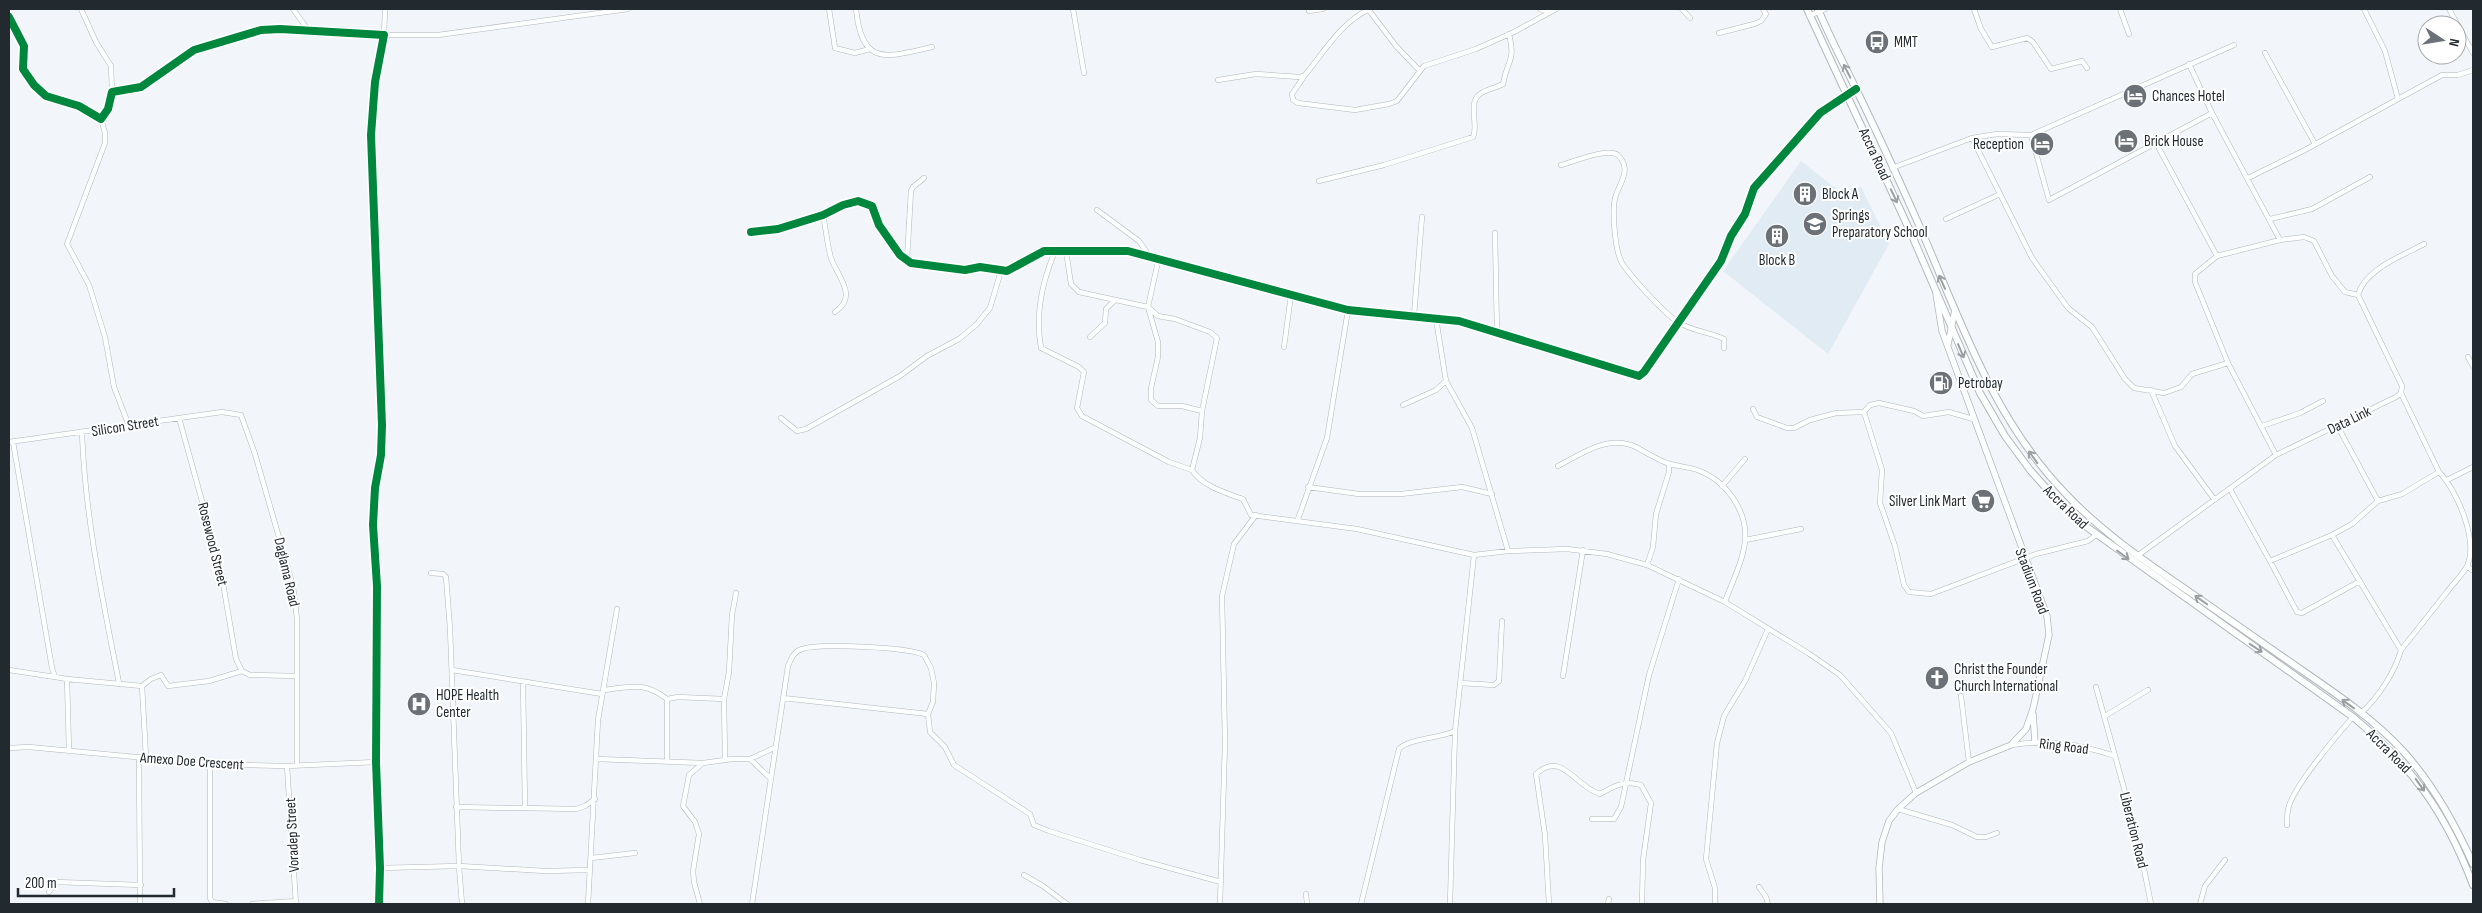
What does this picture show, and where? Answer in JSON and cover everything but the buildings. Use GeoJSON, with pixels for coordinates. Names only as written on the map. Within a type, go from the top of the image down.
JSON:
{"type":"FeatureCollection","features":[{"type":"Feature","properties":{"kind":"main road","name":"Accra Road"},"geometry":{"type":"LineString","coordinates":[[1807,9],[1936,290],[1980,393],[2005,436],[2030,470],[2057,500],[2096,535],[2353,717],[2397,756],[2414,776],[2450,831],[2473,885]]}},
{"type":"Feature","properties":{"kind":"main road","name":"Accra Road"},"geometry":{"type":"LineString","coordinates":[[1821,10],[1989,388],[2014,430],[2038,463],[2064,493],[2137,556],[2361,713],[2403,751],[2420,771],[2456,828],[2473,864]]}},
{"type":"Feature","properties":{"kind":"main road"},"geometry":{"type":"LineString","coordinates":[[1936,290],[1938,315],[1947,347]]}},
{"type":"Feature","properties":{"kind":"main road","name":"Stadium Road"},"geometry":{"type":"LineString","coordinates":[[1880,904],[1879,868],[1882,842],[1889,821],[1898,809],[1916,793],[1969,762],[2011,745],[2026,729],[2033,709],[2049,635],[2047,616],[2024,560],[1947,347],[1950,324],[1955,310]]}},
{"type":"Feature","properties":{"kind":"main road"},"geometry":{"type":"LineString","coordinates":[[2033,709],[2035,742]]}},
{"type":"Feature","properties":{"kind":"street"},"geometry":{"type":"LineString","coordinates":[[81,9],[96,42],[111,66],[112,92],[108,109],[101,119]]}},
{"type":"Feature","properties":{"kind":"street"},"geometry":{"type":"LineString","coordinates":[[293,9],[309,32]]}},
{"type":"Feature","properties":{"kind":"street"},"geometry":{"type":"LineString","coordinates":[[379,904],[380,868],[376,762],[377,586],[374,525],[375,488],[381,455],[382,425],[371,135],[375,82],[384,35],[385,9]]}},
{"type":"Feature","properties":{"kind":"street"},"geometry":{"type":"LineString","coordinates":[[112,92],[141,87],[194,50],[270,29],[384,35],[438,35],[628,9]]}},
{"type":"Feature","properties":{"kind":"street"},"geometry":{"type":"LineString","coordinates":[[829,9],[835,48],[855,53],[870,49],[889,56],[932,47]]}},
{"type":"Feature","properties":{"kind":"street"},"geometry":{"type":"LineString","coordinates":[[856,9],[858,30],[870,49]]}},
{"type":"Feature","properties":{"kind":"street"},"geometry":{"type":"LineString","coordinates":[[1073,9],[1084,73]]}},
{"type":"Feature","properties":{"kind":"street"},"geometry":{"type":"LineString","coordinates":[[1309,11],[1323,9]]}},
{"type":"Feature","properties":{"kind":"street"},"geometry":{"type":"LineString","coordinates":[[1418,70],[1396,46],[1369,9],[1360,14],[1333,40],[1305,74],[1292,94],[1293,100],[1298,103],[1355,110],[1379,107],[1397,101],[1418,70],[1424,66],[1476,49],[1556,9]]}},
{"type":"Feature","properties":{"kind":"street"},"geometry":{"type":"LineString","coordinates":[[1540,9],[1549,12]]}},
{"type":"Feature","properties":{"kind":"street"},"geometry":{"type":"LineString","coordinates":[[1682,9],[1690,18]]}},
{"type":"Feature","properties":{"kind":"street"},"geometry":{"type":"LineString","coordinates":[[1719,33],[1761,21],[1766,14],[1762,9]]}},
{"type":"Feature","properties":{"kind":"street"},"geometry":{"type":"LineString","coordinates":[[1974,9],[1992,47],[2027,38],[2033,42],[2051,69],[2082,61],[2086,68]]}},
{"type":"Feature","properties":{"kind":"street"},"geometry":{"type":"LineString","coordinates":[[2120,9],[2129,34]]}},
{"type":"Feature","properties":{"kind":"street"},"geometry":{"type":"LineString","coordinates":[[2364,9],[2385,51],[2398,99]]}},
{"type":"Feature","properties":{"kind":"street"},"geometry":{"type":"LineString","coordinates":[[2449,9],[2473,54]]}},
{"type":"Feature","properties":{"kind":"street"},"geometry":{"type":"LineString","coordinates":[[1810,16],[1821,10]]}},
{"type":"Feature","properties":{"kind":"street"},"geometry":{"type":"LineString","coordinates":[[9,17],[24,46],[23,69],[34,85],[46,96],[79,106],[101,119],[105,133],[104,142],[67,244],[90,285],[105,337],[114,387],[129,426]]}},
{"type":"Feature","properties":{"kind":"street"},"geometry":{"type":"LineString","coordinates":[[1319,181],[1384,165],[1474,137],[1476,132],[1474,107],[1478,95],[1503,84],[1504,75],[1511,61],[1513,51],[1509,34]]}},
{"type":"Feature","properties":{"kind":"street"},"geometry":{"type":"LineString","coordinates":[[1892,168],[1972,138],[1997,134],[2031,135],[2234,45]]}},
{"type":"Feature","properties":{"kind":"street"},"geometry":{"type":"LineString","coordinates":[[2265,53],[2315,144]]}},
{"type":"Feature","properties":{"kind":"street"},"geometry":{"type":"LineString","coordinates":[[2189,64],[2212,113],[2280,240]]}},
{"type":"Feature","properties":{"kind":"street"},"geometry":{"type":"LineString","coordinates":[[2248,178],[2442,75],[2458,75],[2473,70]]}},
{"type":"Feature","properties":{"kind":"street"},"geometry":{"type":"LineString","coordinates":[[1218,80],[1256,74],[1294,78],[1305,74]]}},
{"type":"Feature","properties":{"kind":"street"},"geometry":{"type":"LineString","coordinates":[[751,232],[778,228],[824,215],[843,205],[858,201],[866,202],[872,206],[879,225],[900,255],[907,260],[921,265],[957,269],[980,266],[1001,271],[1013,269],[1044,251],[1128,250],[1348,310],[1459,321],[1614,370],[1639,376],[1644,372],[1721,261],[1731,236],[1745,214],[1754,188],[1820,112],[1856,89]]}},
{"type":"Feature","properties":{"kind":"street"},"geometry":{"type":"LineString","coordinates":[[2031,135],[2049,200],[2212,113]]}},
{"type":"Feature","properties":{"kind":"street"},"geometry":{"type":"LineString","coordinates":[[1972,138],[1998,195],[2032,258],[2068,308],[2092,327],[2125,379],[2134,388],[2164,393],[2181,387],[2192,374],[2228,363]]}},
{"type":"Feature","properties":{"kind":"street"},"geometry":{"type":"LineString","coordinates":[[2156,143],[2217,256]]}},
{"type":"Feature","properties":{"kind":"street"},"geometry":{"type":"LineString","coordinates":[[1561,165],[1603,153],[1613,152],[1618,155],[1625,166],[1624,180],[1614,201],[1619,254],[1622,262],[1644,289],[1678,322],[1724,339],[1724,348]]}},
{"type":"Feature","properties":{"kind":"street"},"geometry":{"type":"LineString","coordinates":[[2270,220],[2312,209],[2370,177]]}},
{"type":"Feature","properties":{"kind":"street"},"geometry":{"type":"LineString","coordinates":[[907,260],[911,191],[924,178]]}},
{"type":"Feature","properties":{"kind":"street"},"geometry":{"type":"LineString","coordinates":[[1946,219],[1998,195]]}},
{"type":"Feature","properties":{"kind":"street"},"geometry":{"type":"LineString","coordinates":[[1097,210],[1139,240],[1148,254]]}},
{"type":"Feature","properties":{"kind":"street"},"geometry":{"type":"LineString","coordinates":[[824,215],[830,255],[834,266],[845,283],[846,292],[843,305],[835,312]]}},
{"type":"Feature","properties":{"kind":"street"},"geometry":{"type":"LineString","coordinates":[[1414,316],[1422,217]]}},
{"type":"Feature","properties":{"kind":"street"},"geometry":{"type":"LineString","coordinates":[[1495,233],[1497,332]]}},
{"type":"Feature","properties":{"kind":"street"},"geometry":{"type":"LineString","coordinates":[[2276,455],[2228,363],[2195,282],[2195,274],[2217,256],[2280,240],[2310,238],[2314,241],[2332,276],[2345,292],[2358,294]]}},
{"type":"Feature","properties":{"kind":"street"},"geometry":{"type":"LineString","coordinates":[[2361,713],[2369,706],[2389,676],[2402,650],[2467,566],[2470,547],[2469,533],[2458,498],[2447,480],[2439,472],[2401,393],[2402,386],[2358,294],[2361,284],[2369,276],[2424,244]]}},
{"type":"Feature","properties":{"kind":"street"},"geometry":{"type":"LineString","coordinates":[[1055,251],[1039,300],[1039,337],[1041,348],[1080,367],[1084,372],[1077,408],[1082,416],[1169,462],[1192,470],[1195,475],[1221,492],[1243,499],[1251,515],[1298,519],[1357,529],[1474,555],[1508,551],[1583,550],[1647,565],[1679,579],[1725,602],[1808,652],[1840,675],[1891,733],[1916,793]]}},
{"type":"Feature","properties":{"kind":"street"},"geometry":{"type":"LineString","coordinates":[[1066,251],[1071,284],[1079,292],[1148,307],[1158,316],[1175,319],[1210,332],[1217,338],[1202,411],[1200,438],[1192,470]]}},
{"type":"Feature","properties":{"kind":"street"},"geometry":{"type":"LineString","coordinates":[[1159,257],[1148,307],[1158,342],[1158,357],[1151,400],[1158,406],[1182,406],[1202,411]]}},
{"type":"Feature","properties":{"kind":"street"},"geometry":{"type":"LineString","coordinates":[[781,418],[797,431],[806,429],[900,376],[927,356],[959,339],[976,325],[990,308],[1001,271]]}},
{"type":"Feature","properties":{"kind":"street"},"geometry":{"type":"LineString","coordinates":[[1284,347],[1291,295]]}},
{"type":"Feature","properties":{"kind":"street"},"geometry":{"type":"LineString","coordinates":[[1090,337],[1105,323],[1106,309],[1114,301]]}},
{"type":"Feature","properties":{"kind":"street"},"geometry":{"type":"LineString","coordinates":[[1298,519],[1327,438],[1348,310]]}},
{"type":"Feature","properties":{"kind":"street"},"geometry":{"type":"LineString","coordinates":[[1436,319],[1446,381],[1472,428],[1508,551]]}},
{"type":"Feature","properties":{"kind":"street"},"geometry":{"type":"LineString","coordinates":[[2468,356],[2473,366]]}},
{"type":"Feature","properties":{"kind":"street"},"geometry":{"type":"LineString","coordinates":[[1403,405],[1436,390],[1446,381]]}},
{"type":"Feature","properties":{"kind":"street"},"geometry":{"type":"LineString","coordinates":[[2151,390],[2175,446],[2214,499]]}},
{"type":"Feature","properties":{"kind":"street","name":"Data Link"},"geometry":{"type":"LineString","coordinates":[[2137,556],[2276,455],[2401,393]]}},
{"type":"Feature","properties":{"kind":"street"},"geometry":{"type":"LineString","coordinates":[[2262,426],[2300,413],[2323,401]]}},
{"type":"Feature","properties":{"kind":"street"},"geometry":{"type":"LineString","coordinates":[[1754,408],[1757,417],[1787,428],[1794,428],[1810,420],[1836,412],[1864,412],[1870,405],[1879,403],[1914,411],[1923,416],[1949,412],[1973,419]]}},
{"type":"Feature","properties":{"kind":"street","name":"Silicon Street"},"geometry":{"type":"LineString","coordinates":[[11,442],[222,412],[241,415]]}},
{"type":"Feature","properties":{"kind":"street"},"geometry":{"type":"LineString","coordinates":[[1864,412],[1882,470],[1880,503],[1895,546],[1904,585],[1909,592],[1930,594],[2036,554],[2088,541],[2096,535]]}},
{"type":"Feature","properties":{"kind":"street","name":"Daglama Road"},"geometry":{"type":"LineString","coordinates":[[241,415],[255,454],[293,586],[297,619],[297,765]]}},
{"type":"Feature","properties":{"kind":"street","name":"Rosewood Street"},"geometry":{"type":"LineString","coordinates":[[179,418],[220,566],[236,659],[242,671]]}},
{"type":"Feature","properties":{"kind":"street"},"geometry":{"type":"LineString","coordinates":[[2337,426],[2378,501]]}},
{"type":"Feature","properties":{"kind":"street"},"geometry":{"type":"LineString","coordinates":[[82,433],[101,598],[120,683]]}},
{"type":"Feature","properties":{"kind":"street"},"geometry":{"type":"LineString","coordinates":[[1558,466],[1591,449],[1616,441],[1634,446],[1669,464],[1702,471],[1722,486],[1738,506],[1745,531],[1744,547],[1725,602]]}},
{"type":"Feature","properties":{"kind":"street"},"geometry":{"type":"LineString","coordinates":[[11,442],[55,677]]}},
{"type":"Feature","properties":{"kind":"street"},"geometry":{"type":"LineString","coordinates":[[1722,486],[1745,459]]}},
{"type":"Feature","properties":{"kind":"street"},"geometry":{"type":"LineString","coordinates":[[1647,565],[1653,547],[1656,514],[1669,472],[1669,464]]}},
{"type":"Feature","properties":{"kind":"street"},"geometry":{"type":"LineString","coordinates":[[2447,480],[2473,467]]}},
{"type":"Feature","properties":{"kind":"street"},"geometry":{"type":"LineString","coordinates":[[2270,561],[2352,524],[2378,501],[2402,494],[2439,472]]}},
{"type":"Feature","properties":{"kind":"street"},"geometry":{"type":"LineString","coordinates":[[1308,487],[1359,494],[1401,494],[1462,487],[1492,494]]}},
{"type":"Feature","properties":{"kind":"street"},"geometry":{"type":"LineString","coordinates":[[2230,489],[2297,612],[2302,613],[2360,581]]}},
{"type":"Feature","properties":{"kind":"street"},"geometry":{"type":"LineString","coordinates":[[1220,904],[1225,743],[1222,596],[1234,544],[1256,516]]}},
{"type":"Feature","properties":{"kind":"street"},"geometry":{"type":"LineString","coordinates":[[1745,540],[1801,529]]}},
{"type":"Feature","properties":{"kind":"street"},"geometry":{"type":"LineString","coordinates":[[2332,534],[2402,650]]}},
{"type":"Feature","properties":{"kind":"street"},"geometry":{"type":"LineString","coordinates":[[2470,547],[2473,542]]}},
{"type":"Feature","properties":{"kind":"street"},"geometry":{"type":"LineString","coordinates":[[1563,676],[1583,550]]}},
{"type":"Feature","properties":{"kind":"street"},"geometry":{"type":"LineString","coordinates":[[1450,904],[1455,731],[1474,555]]}},
{"type":"Feature","properties":{"kind":"street"},"geometry":{"type":"LineString","coordinates":[[2467,566],[2473,571]]}},
{"type":"Feature","properties":{"kind":"street"},"geometry":{"type":"LineString","coordinates":[[430,573],[443,574],[446,577],[462,904]]}},
{"type":"Feature","properties":{"kind":"street"},"geometry":{"type":"LineString","coordinates":[[1592,819],[1614,819],[1618,814],[1628,782],[1649,675],[1679,579]]}},
{"type":"Feature","properties":{"kind":"street"},"geometry":{"type":"LineString","coordinates":[[725,760],[724,698],[729,672],[732,615],[736,593]]}},
{"type":"Feature","properties":{"kind":"street"},"geometry":{"type":"LineString","coordinates":[[588,904],[598,720],[617,609]]}},
{"type":"Feature","properties":{"kind":"street"},"geometry":{"type":"LineString","coordinates":[[1460,683],[1494,685],[1499,681],[1502,621]]}},
{"type":"Feature","properties":{"kind":"street"},"geometry":{"type":"LineString","coordinates":[[1715,904],[1715,888],[1706,859],[1717,742],[1724,716],[1745,681],[1768,629]]}},
{"type":"Feature","properties":{"kind":"street"},"geometry":{"type":"LineString","coordinates":[[752,904],[788,666],[794,654],[802,649],[850,647],[913,652],[924,655],[931,668],[934,683],[933,702],[928,714],[930,732],[945,747],[954,765],[1030,814],[1034,825],[1140,860],[1221,882]]}},
{"type":"Feature","properties":{"kind":"street"},"geometry":{"type":"LineString","coordinates":[[9,670],[67,679],[142,686],[157,676],[162,676],[168,686],[178,686],[209,681],[242,671],[250,675],[297,676]]}},
{"type":"Feature","properties":{"kind":"street"},"geometry":{"type":"LineString","coordinates":[[452,670],[523,682],[602,692],[632,687],[653,688],[667,699],[678,697],[724,698]]}},
{"type":"Feature","properties":{"kind":"street"},"geometry":{"type":"LineString","coordinates":[[67,679],[70,750]]}},
{"type":"Feature","properties":{"kind":"street"},"geometry":{"type":"LineString","coordinates":[[523,682],[525,808]]}},
{"type":"Feature","properties":{"kind":"street"},"geometry":{"type":"LineString","coordinates":[[142,686],[146,757]]}},
{"type":"Feature","properties":{"kind":"street","name":"Liberation Road"},"geometry":{"type":"LineString","coordinates":[[2096,687],[2138,839],[2151,904]]}},
{"type":"Feature","properties":{"kind":"street"},"geometry":{"type":"LineString","coordinates":[[2105,716],[2148,690]]}},
{"type":"Feature","properties":{"kind":"street"},"geometry":{"type":"LineString","coordinates":[[1961,696],[1969,762]]}},
{"type":"Feature","properties":{"kind":"street"},"geometry":{"type":"LineString","coordinates":[[784,698],[928,714]]}},
{"type":"Feature","properties":{"kind":"street"},"geometry":{"type":"LineString","coordinates":[[667,699],[667,761]]}},
{"type":"Feature","properties":{"kind":"street"},"geometry":{"type":"LineString","coordinates":[[2287,825],[2288,808],[2293,797],[2330,743],[2353,717]]}},
{"type":"Feature","properties":{"kind":"street"},"geometry":{"type":"LineString","coordinates":[[1361,904],[1399,749],[1406,744],[1442,737],[1455,731]]}},
{"type":"Feature","properties":{"kind":"street","name":"Ring Road"},"geometry":{"type":"LineString","coordinates":[[2011,745],[2035,742],[2081,745],[2115,756]]}},
{"type":"Feature","properties":{"kind":"street","name":"Amexo Doe Crescent"},"geometry":{"type":"LineString","coordinates":[[9,748],[29,747],[70,750],[210,764],[288,766],[376,762]]}},
{"type":"Feature","properties":{"kind":"street"},"geometry":{"type":"LineString","coordinates":[[597,759],[703,763],[725,760],[750,760],[776,747]]}},
{"type":"Feature","properties":{"kind":"street"},"geometry":{"type":"LineString","coordinates":[[139,757],[140,904]]}},
{"type":"Feature","properties":{"kind":"street"},"geometry":{"type":"LineString","coordinates":[[750,760],[772,780]]}},
{"type":"Feature","properties":{"kind":"street"},"geometry":{"type":"LineString","coordinates":[[700,904],[693,871],[699,834],[695,822],[683,806],[689,775],[703,763]]}},
{"type":"Feature","properties":{"kind":"street"},"geometry":{"type":"LineString","coordinates":[[210,764],[210,898],[212,902],[226,904]]}},
{"type":"Feature","properties":{"kind":"street"},"geometry":{"type":"LineString","coordinates":[[1549,904],[1545,835],[1536,774],[1544,767],[1554,765],[1564,767],[1574,779],[1600,794],[1616,785],[1628,782],[1641,785],[1652,803],[1643,860],[1642,904]]}},
{"type":"Feature","properties":{"kind":"street","name":"Voradep Street"},"geometry":{"type":"LineString","coordinates":[[288,766],[296,903]]}},
{"type":"Feature","properties":{"kind":"street"},"geometry":{"type":"LineString","coordinates":[[456,807],[581,808],[595,799]]}},
{"type":"Feature","properties":{"kind":"street"},"geometry":{"type":"LineString","coordinates":[[1898,809],[1952,825],[1976,837],[1986,837],[1997,833]]}},
{"type":"Feature","properties":{"kind":"street"},"geometry":{"type":"LineString","coordinates":[[591,858],[635,853]]}},
{"type":"Feature","properties":{"kind":"street"},"geometry":{"type":"LineString","coordinates":[[2200,904],[2205,886],[2224,860]]}},
{"type":"Feature","properties":{"kind":"street"},"geometry":{"type":"LineString","coordinates":[[380,868],[459,866],[545,871],[590,870]]}},
{"type":"Feature","properties":{"kind":"street"},"geometry":{"type":"LineString","coordinates":[[1024,874],[1067,904]]}},
{"type":"Feature","properties":{"kind":"street"},"geometry":{"type":"LineString","coordinates":[[50,892],[56,882],[141,885]]}},
{"type":"Feature","properties":{"kind":"street"},"geometry":{"type":"LineString","coordinates":[[1759,887],[1766,897],[1768,904]]}},
{"type":"Feature","properties":{"kind":"street"},"geometry":{"type":"LineString","coordinates":[[1306,894],[1306,904]]}},
{"type":"Feature","properties":{"kind":"street"},"geometry":{"type":"LineString","coordinates":[[252,904],[296,903]]}},
{"type":"Feature","properties":{"kind":"shaded area"},"geometry":{"type":"Polygon","coordinates":[[[1801,161],[1838,190],[1861,187],[1889,244],[1828,354],[1723,271],[1801,161]]]}},
{"type":"Feature","properties":{"kind":"cycle path"},"geometry":{"type":"LineString","coordinates":[[9,17],[24,46],[23,69],[34,85],[46,96],[79,106],[101,119],[108,109],[112,92],[141,87],[194,50],[261,30],[280,29],[384,35],[375,82],[371,135],[382,425],[381,455],[375,488],[373,525],[377,586],[376,762],[380,868],[379,904]]}},
{"type":"Feature","properties":{"kind":"cycle path"},"geometry":{"type":"LineString","coordinates":[[751,232],[778,229],[823,215],[843,205],[858,201],[872,206],[879,225],[900,255],[911,263],[965,270],[980,267],[1007,271],[1044,251],[1128,251],[1348,310],[1459,321],[1639,376],[1644,372],[1721,261],[1731,236],[1745,214],[1754,188],[1820,113],[1856,89]]}},
{"type":"Feature","properties":{"kind":"place","name":"MMT"},"geometry":{"type":"Point","coordinates":[1877,42]}},
{"type":"Feature","properties":{"kind":"place","name":"Chances Hotel"},"geometry":{"type":"Point","coordinates":[2135,96]}},
{"type":"Feature","properties":{"kind":"place","name":"Brick House"},"geometry":{"type":"Point","coordinates":[2126,141]}},
{"type":"Feature","properties":{"kind":"place","name":"Reception"},"geometry":{"type":"Point","coordinates":[2042,144]}},
{"type":"Feature","properties":{"kind":"place","name":"Block A"},"geometry":{"type":"Point","coordinates":[1805,194]}},
{"type":"Feature","properties":{"kind":"place","name":"Springs Preparatory School"},"geometry":{"type":"Point","coordinates":[1815,224]}},
{"type":"Feature","properties":{"kind":"place","name":"Block B"},"geometry":{"type":"Point","coordinates":[1777,236]}},
{"type":"Feature","properties":{"kind":"place","name":"Petrobay"},"geometry":{"type":"Point","coordinates":[1941,383]}},
{"type":"Feature","properties":{"kind":"place","name":"Silver Link Mart"},"geometry":{"type":"Point","coordinates":[1983,501]}},
{"type":"Feature","properties":{"kind":"place","name":"Christ the Founder Church International"},"geometry":{"type":"Point","coordinates":[1937,678]}},
{"type":"Feature","properties":{"kind":"place","name":"HOPE Health Center"},"geometry":{"type":"Point","coordinates":[419,704]}}]}
